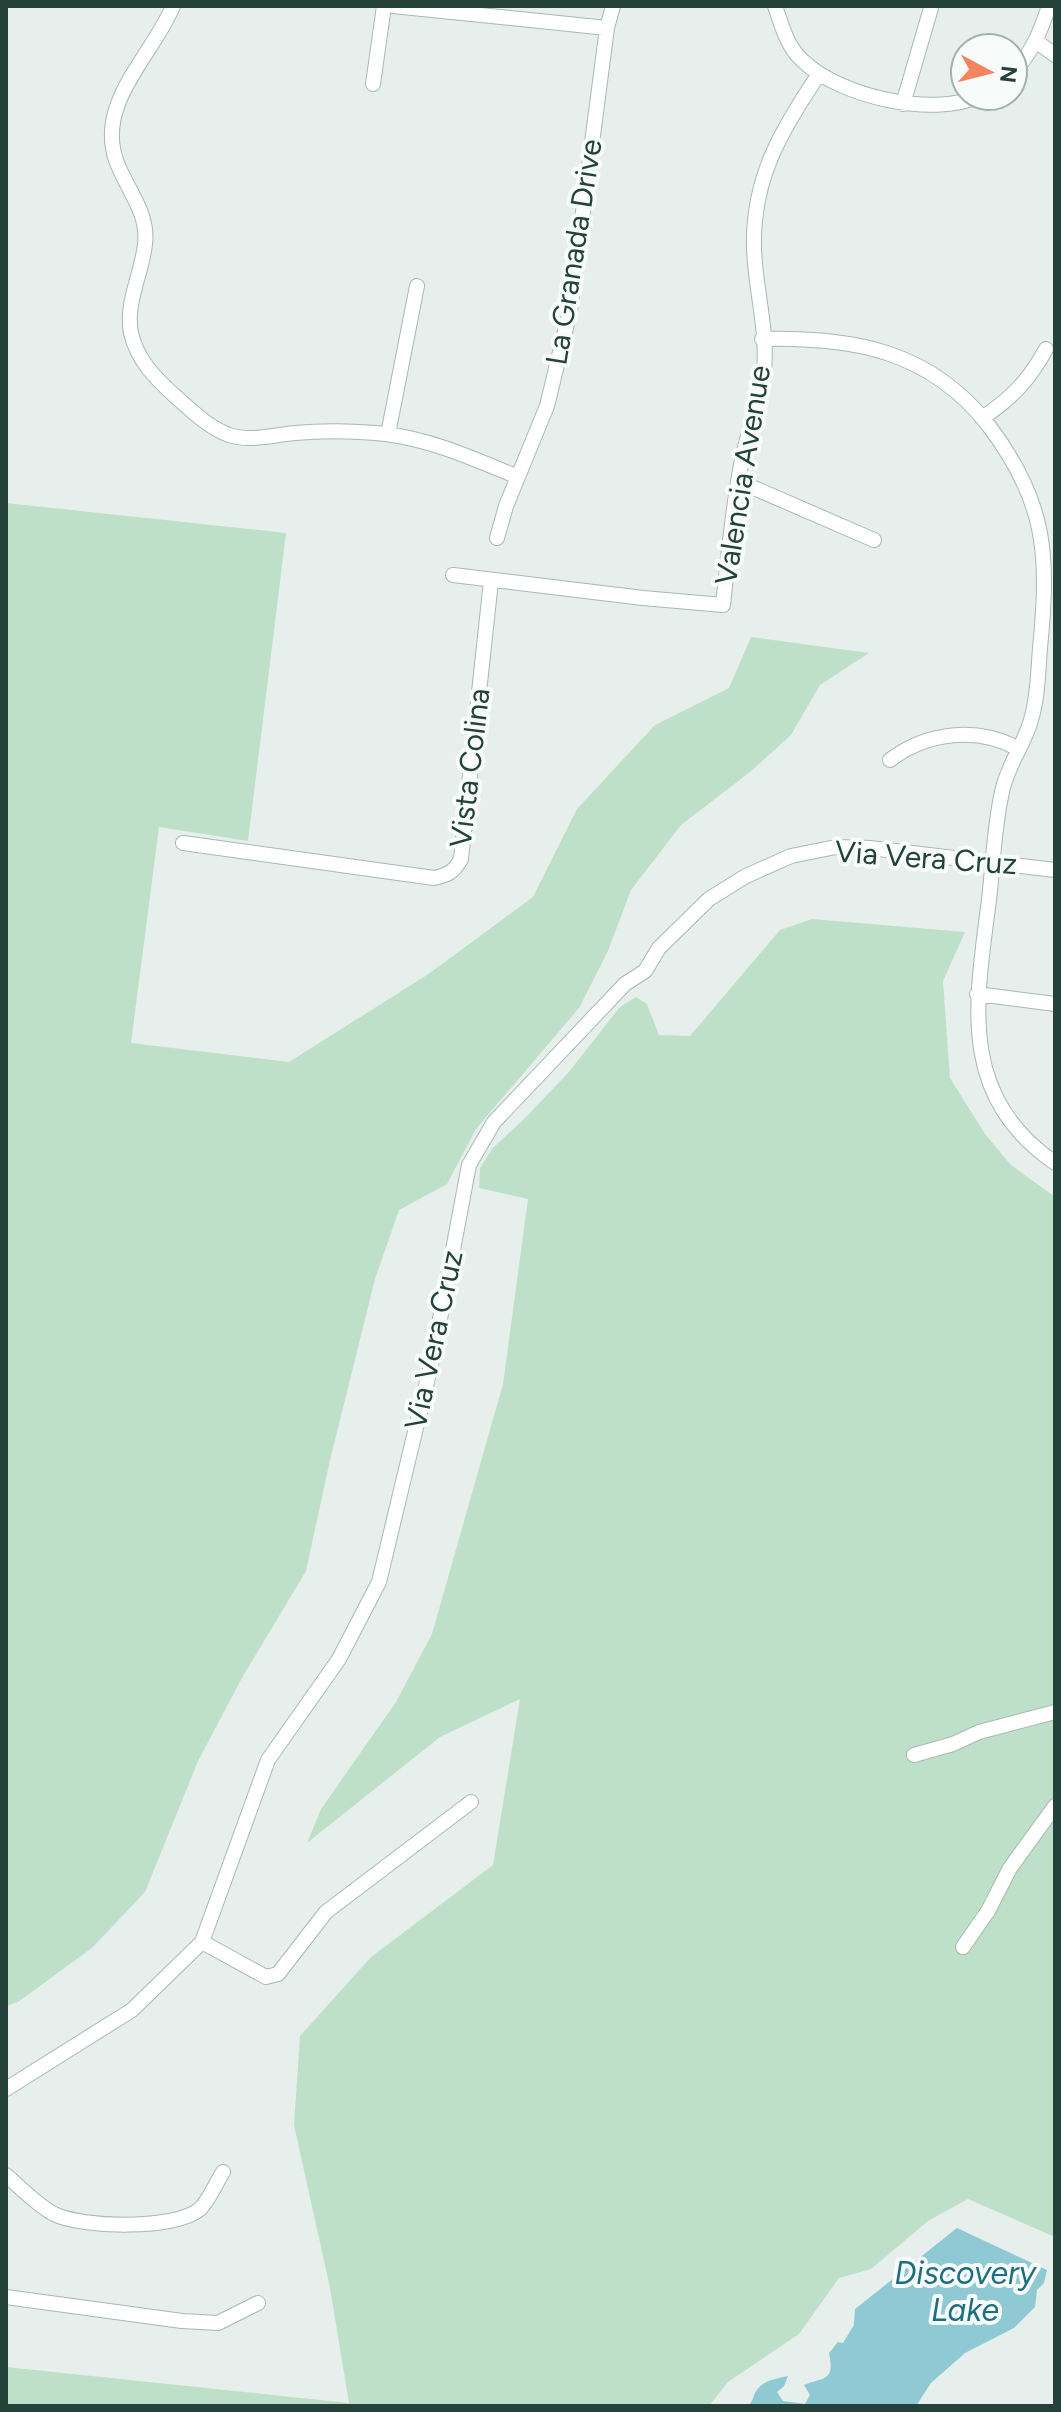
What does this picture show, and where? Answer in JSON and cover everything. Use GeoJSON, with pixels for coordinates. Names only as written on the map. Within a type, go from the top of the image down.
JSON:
{"type":"FeatureCollection","features":[{"type":"Feature","properties":{"kind":"street"},"geometry":{"type":"LineString","coordinates":[[173,6],[123,91],[113,127],[112,146],[116,162],[139,205],[146,240],[130,310],[131,332],[137,351],[158,381],[209,425],[232,436],[250,438],[351,431],[388,434],[446,447],[518,477]]}},
{"type":"Feature","properties":{"kind":"street"},"geometry":{"type":"LineString","coordinates":[[373,84],[384,6]]}},
{"type":"Feature","properties":{"kind":"street"},"geometry":{"type":"LineString","coordinates":[[393,6],[481,10],[607,28]]}},
{"type":"Feature","properties":{"kind":"street","name":"La Granada Drive"},"geometry":{"type":"LineString","coordinates":[[497,538],[506,506],[547,406],[570,311],[607,28],[613,6]]}},
{"type":"Feature","properties":{"kind":"street"},"geometry":{"type":"LineString","coordinates":[[775,6],[787,40],[802,61],[819,74],[839,85],[903,104],[949,105]]}},
{"type":"Feature","properties":{"kind":"street"},"geometry":{"type":"LineString","coordinates":[[1029,54],[1037,42],[1049,6]]}},
{"type":"Feature","properties":{"kind":"street"},"geometry":{"type":"LineString","coordinates":[[903,104],[931,8]]}},
{"type":"Feature","properties":{"kind":"street"},"geometry":{"type":"LineString","coordinates":[[1037,42],[1055,55]]}},
{"type":"Feature","properties":{"kind":"street","name":"Valencia Avenue"},"geometry":{"type":"LineString","coordinates":[[491,581],[723,605],[738,481],[760,397],[764,365],[754,248],[760,192],[769,159],[786,123],[819,74]]}},
{"type":"Feature","properties":{"kind":"street"},"geometry":{"type":"LineString","coordinates":[[388,434],[417,286]]}},
{"type":"Feature","properties":{"kind":"street"},"geometry":{"type":"LineString","coordinates":[[762,339],[848,342],[877,348],[915,365],[947,384],[982,418],[1003,446],[1028,490],[1043,545],[1048,635],[1035,707],[1001,792],[977,994],[979,1048],[989,1081],[1015,1127],[1055,1163]]}},
{"type":"Feature","properties":{"kind":"street"},"geometry":{"type":"LineString","coordinates":[[982,418],[1020,388],[1046,349]]}},
{"type":"Feature","properties":{"kind":"street"},"geometry":{"type":"LineString","coordinates":[[738,481],[874,540]]}},
{"type":"Feature","properties":{"kind":"street"},"geometry":{"type":"LineString","coordinates":[[453,575],[491,581]]}},
{"type":"Feature","properties":{"kind":"street","name":"Vista Colina"},"geometry":{"type":"LineString","coordinates":[[183,843],[434,878],[447,876],[455,870],[461,859],[491,581]]}},
{"type":"Feature","properties":{"kind":"street"},"geometry":{"type":"LineString","coordinates":[[890,760],[920,741],[940,736],[974,735],[1009,743],[1019,749]]}},
{"type":"Feature","properties":{"kind":"street","name":"Via Vera Cruz"},"geometry":{"type":"LineString","coordinates":[[6,2089],[132,2010],[202,1942],[268,1760],[339,1659],[379,1582],[432,1361],[469,1165],[494,1122],[625,984],[645,971],[659,948],[709,899],[746,876],[791,856],[836,847],[870,848],[1055,870]]}},
{"type":"Feature","properties":{"kind":"street"},"geometry":{"type":"LineString","coordinates":[[977,994],[1055,1004]]}},
{"type":"Feature","properties":{"kind":"street"},"geometry":{"type":"LineString","coordinates":[[914,1755],[953,1744],[979,1732],[1055,1712]]}},
{"type":"Feature","properties":{"kind":"street"},"geometry":{"type":"LineString","coordinates":[[202,1942],[266,1977],[278,1974],[326,1912],[471,1802]]}},
{"type":"Feature","properties":{"kind":"street"},"geometry":{"type":"LineString","coordinates":[[963,1947],[988,1911],[1010,1868],[1055,1806]]}},
{"type":"Feature","properties":{"kind":"street"},"geometry":{"type":"LineString","coordinates":[[6,2175],[55,2214],[91,2223],[136,2224],[176,2219],[199,2209],[223,2172]]}},
{"type":"Feature","properties":{"kind":"street"},"geometry":{"type":"LineString","coordinates":[[6,2297],[168,2320],[218,2323],[258,2303]]}},
{"type":"Feature","properties":{"kind":"green space"},"geometry":{"type":"Polygon","coordinates":[[[6,503],[286,533],[248,841],[159,827],[131,1043],[289,1062],[427,975],[533,897],[577,809],[655,725],[729,688],[751,637],[869,653],[820,685],[791,735],[750,772],[681,825],[631,890],[608,951],[579,1008],[476,1129],[447,1184],[399,1210],[375,1279],[306,1571],[243,1676],[198,1761],[145,1892],[92,1948],[18,2002],[6,2006],[6,503]]]}},
{"type":"Feature","properties":{"kind":"green space"},"geometry":{"type":"Polygon","coordinates":[[[812,919],[965,932],[943,981],[950,1078],[985,1134],[1011,1165],[1055,1197],[1055,2237],[968,2199],[928,2221],[871,2269],[839,2278],[799,2334],[728,2382],[709,2406],[6,2406],[6,2367],[349,2403],[330,2288],[294,2125],[300,2036],[371,1957],[493,1865],[520,1699],[440,1737],[307,1843],[321,1809],[396,1702],[432,1634],[503,1384],[528,1199],[479,1188],[480,1168],[492,1149],[568,1073],[620,1007],[636,997],[647,1004],[659,1035],[690,1036],[780,930],[812,919]]]}},
{"type":"Feature","properties":{"kind":"water","name":"Discovery Lake"},"geometry":{"type":"Polygon","coordinates":[[[957,2228],[1047,2270],[1044,2283],[1037,2290],[1035,2307],[1014,2328],[965,2353],[931,2383],[916,2406],[748,2406],[761,2386],[788,2376],[777,2392],[783,2401],[805,2404],[810,2395],[804,2385],[829,2374],[829,2353],[838,2342],[843,2343],[854,2325],[855,2309],[957,2228]]]}}]}
